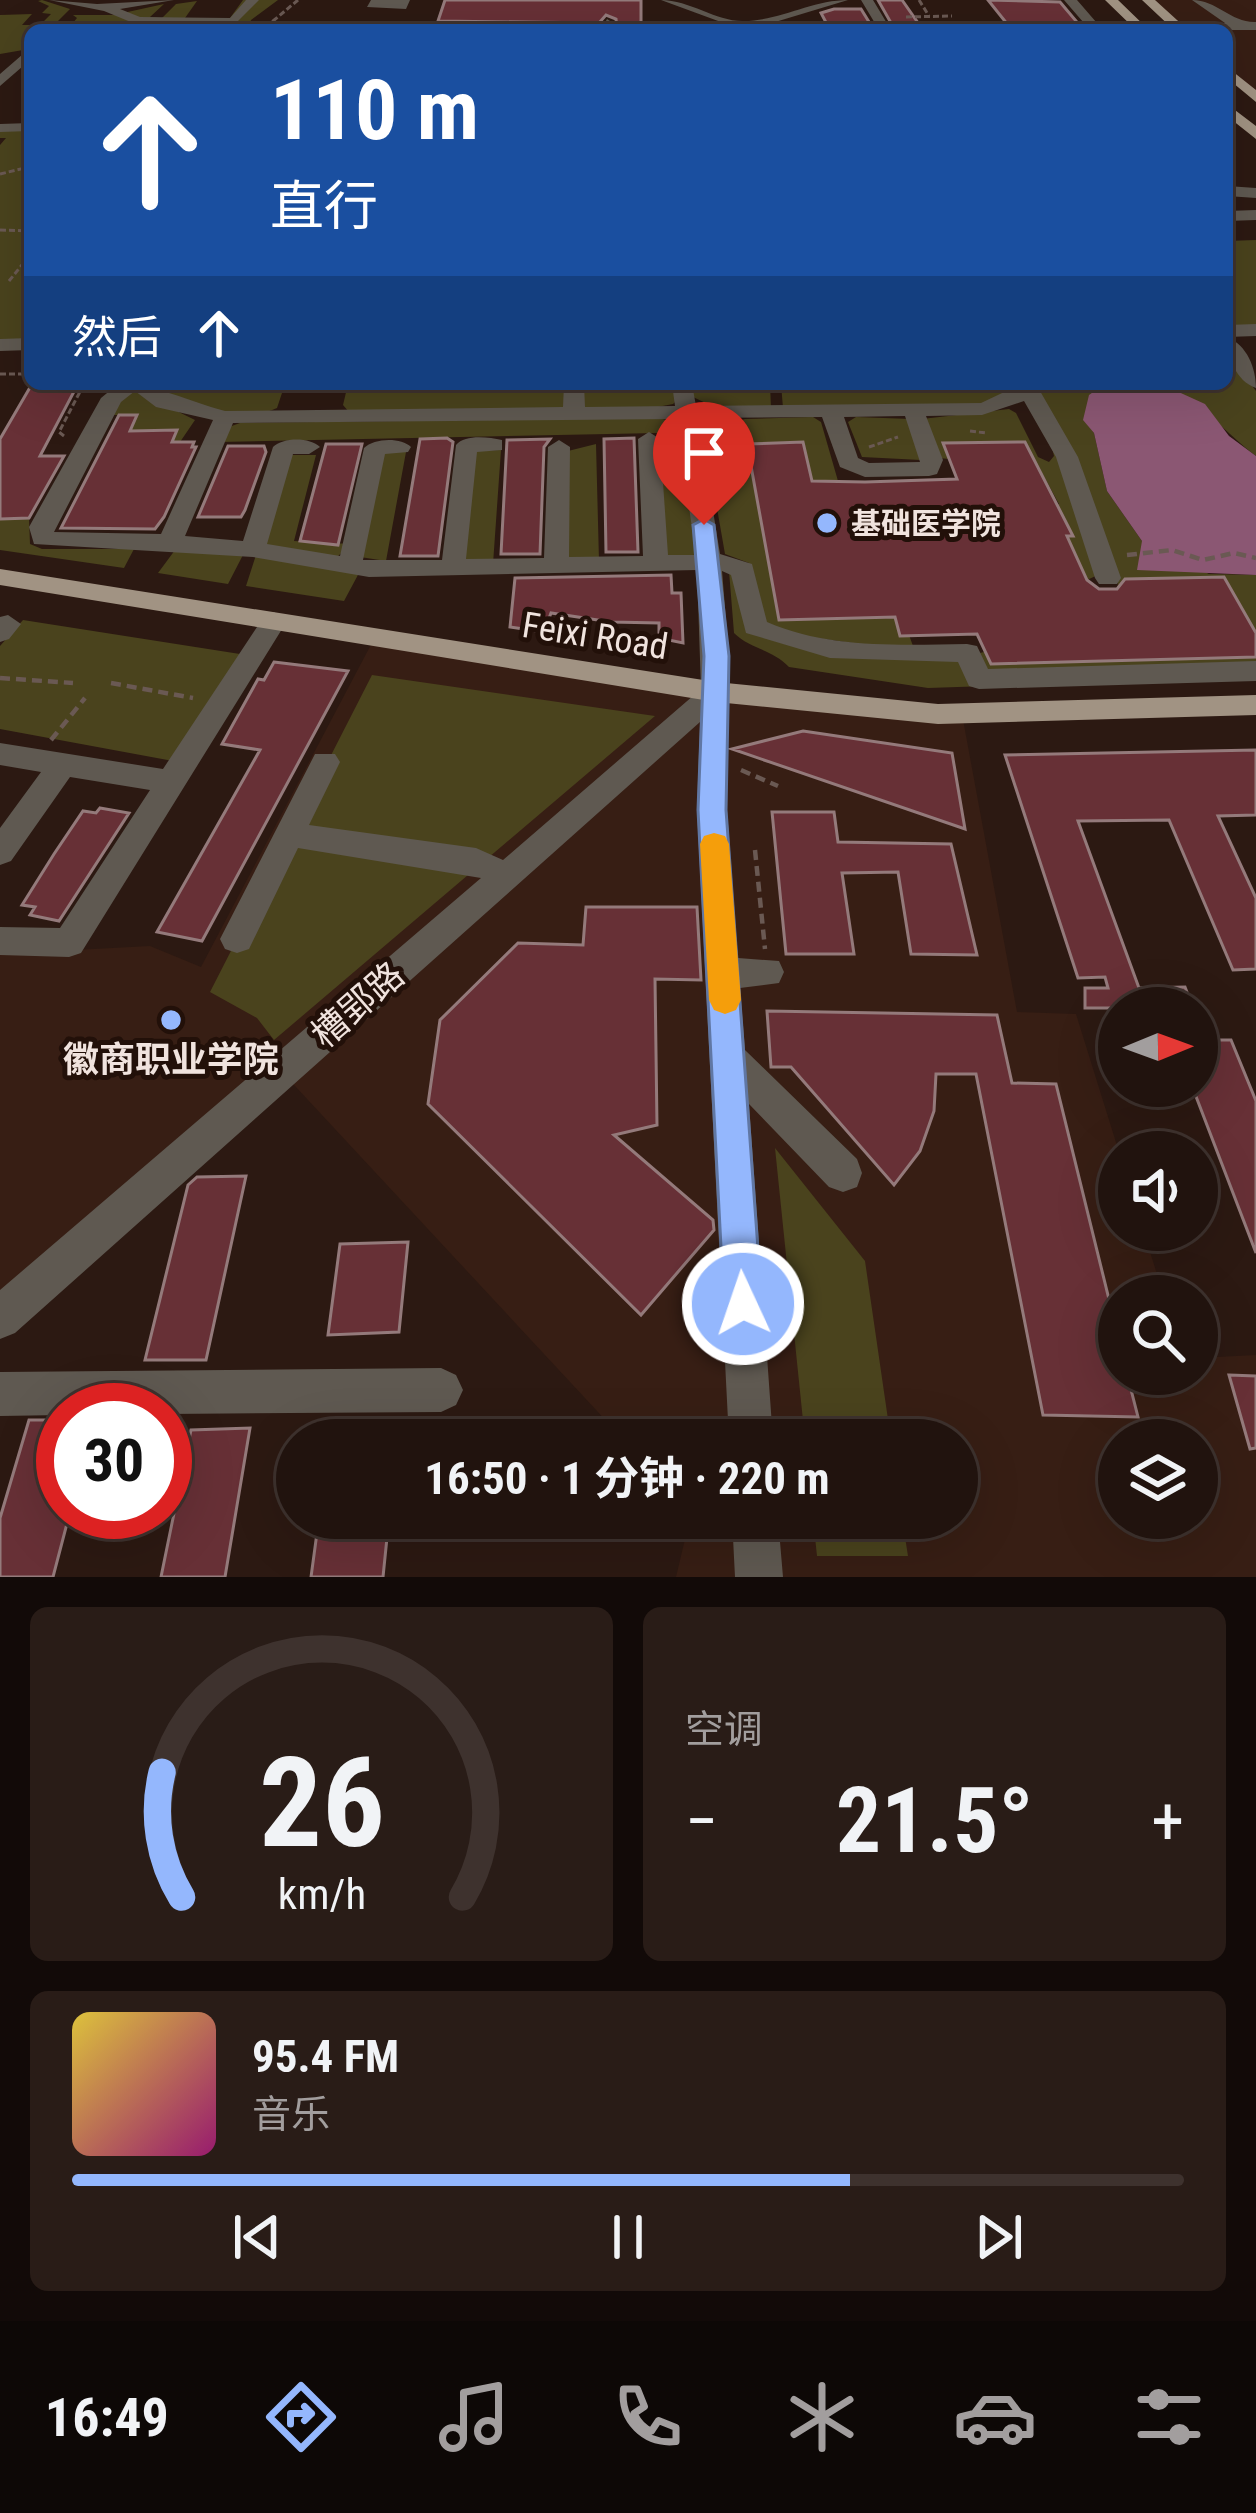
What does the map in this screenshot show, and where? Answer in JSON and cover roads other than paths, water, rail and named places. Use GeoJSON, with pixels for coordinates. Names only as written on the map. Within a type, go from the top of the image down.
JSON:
{"type":"FeatureCollection","features":[{"type":"Feature","properties":{"kind":"main road"},"geometry":{"type":"LineString","coordinates":[[1111,0],[1137,24]]}},
{"type":"Feature","properties":{"kind":"main road"},"geometry":{"type":"LineString","coordinates":[[1148,0],[1174,24]]}},
{"type":"Feature","properties":{"kind":"main road"},"geometry":{"type":"LineString","coordinates":[[1233,77],[1256,98]]}},
{"type":"Feature","properties":{"kind":"main road"},"geometry":{"type":"LineString","coordinates":[[1233,113],[1256,134]]}},
{"type":"Feature","properties":{"kind":"main road","name":"Feixi Road"},"geometry":{"type":"LineString","coordinates":[[0,577],[716,692],[938,714],[1256,705]]}},
{"type":"Feature","properties":{"kind":"street"},"geometry":{"type":"LineString","coordinates":[[55,0],[106,7],[168,0]]}},
{"type":"Feature","properties":{"kind":"street"},"geometry":{"type":"LineString","coordinates":[[106,7],[138,21],[233,22],[254,0]]}},
{"type":"Feature","properties":{"kind":"street"},"geometry":{"type":"LineString","coordinates":[[377,0],[374,7],[402,6],[404,0]]}},
{"type":"Feature","properties":{"kind":"street"},"geometry":{"type":"LineString","coordinates":[[1070,0],[1091,24]]}},
{"type":"Feature","properties":{"kind":"street"},"geometry":{"type":"LineString","coordinates":[[1198,0],[1238,26]]}},
{"type":"Feature","properties":{"kind":"street"},"geometry":{"type":"LineString","coordinates":[[750,24],[836,2],[870,4]]}},
{"type":"Feature","properties":{"kind":"street"},"geometry":{"type":"LineString","coordinates":[[65,18],[78,6]]}},
{"type":"Feature","properties":{"kind":"street"},"geometry":{"type":"LineString","coordinates":[[670,6],[735,24]]}},
{"type":"Feature","properties":{"kind":"street"},"geometry":{"type":"LineString","coordinates":[[313,24],[318,14]]}},
{"type":"Feature","properties":{"kind":"street"},"geometry":{"type":"LineString","coordinates":[[789,14],[817,23]]}},
{"type":"Feature","properties":{"kind":"street"},"geometry":{"type":"LineString","coordinates":[[510,24],[548,21]]}},
{"type":"Feature","properties":{"kind":"street"},"geometry":{"type":"LineString","coordinates":[[1233,26],[1256,26]]}},
{"type":"Feature","properties":{"kind":"street"},"geometry":{"type":"LineString","coordinates":[[1233,351],[1256,382]]}},
{"type":"Feature","properties":{"kind":"street"},"geometry":{"type":"LineString","coordinates":[[125,390],[112,398],[103,413],[41,527],[43,539],[254,549],[369,569],[709,562],[743,570],[755,627],[773,637],[891,654],[967,653],[979,680],[1256,671]]}},
{"type":"Feature","properties":{"kind":"street"},"geometry":{"type":"LineString","coordinates":[[145,390],[164,402],[225,417],[331,408],[574,414],[831,411],[917,422],[982,410],[1026,390]]}},
{"type":"Feature","properties":{"kind":"street"},"geometry":{"type":"LineString","coordinates":[[574,390],[574,414]]}},
{"type":"Feature","properties":{"kind":"street"},"geometry":{"type":"LineString","coordinates":[[683,390],[709,562],[716,692],[712,810],[750,1419]]}},
{"type":"Feature","properties":{"kind":"street"},"geometry":{"type":"LineString","coordinates":[[777,390],[779,412]]}},
{"type":"Feature","properties":{"kind":"street"},"geometry":{"type":"LineString","coordinates":[[1026,390],[1046,456]]}},
{"type":"Feature","properties":{"kind":"street"},"geometry":{"type":"LineString","coordinates":[[1026,390],[1067,457],[1104,566]]}},
{"type":"Feature","properties":{"kind":"street"},"geometry":{"type":"LineString","coordinates":[[831,411],[848,462],[865,470],[929,469],[932,460],[917,422]]}},
{"type":"Feature","properties":{"kind":"street"},"geometry":{"type":"LineString","coordinates":[[170,542],[225,417]]}},
{"type":"Feature","properties":{"kind":"street"},"geometry":{"type":"LineString","coordinates":[[649,439],[656,563]]}},
{"type":"Feature","properties":{"kind":"street"},"geometry":{"type":"LineString","coordinates":[[453,568],[467,446],[494,445]]}},
{"type":"Feature","properties":{"kind":"street"},"geometry":{"type":"LineString","coordinates":[[556,566],[559,446]]}},
{"type":"Feature","properties":{"kind":"street"},"geometry":{"type":"LineString","coordinates":[[254,549],[284,447],[309,447]]}},
{"type":"Feature","properties":{"kind":"street"},"geometry":{"type":"LineString","coordinates":[[350,565],[375,448],[400,447]]}},
{"type":"Feature","properties":{"kind":"street"},"geometry":{"type":"LineString","coordinates":[[0,941],[69,943],[274,621]]}},
{"type":"Feature","properties":{"kind":"street","name":"槽郢路"},"geometry":{"type":"LineString","coordinates":[[0,1318],[716,692]]}},
{"type":"Feature","properties":{"kind":"street"},"geometry":{"type":"LineString","coordinates":[[0,754],[171,782]]}},
{"type":"Feature","properties":{"kind":"street"},"geometry":{"type":"LineString","coordinates":[[0,852],[49,762]]}},
{"type":"Feature","properties":{"kind":"street"},"geometry":{"type":"LineString","coordinates":[[237,939],[325,762]]}},
{"type":"Feature","properties":{"kind":"street"},"geometry":{"type":"LineString","coordinates":[[290,834],[476,861],[506,876]]}},
{"type":"Feature","properties":{"kind":"street"},"geometry":{"type":"LineString","coordinates":[[723,974],[767,972]]}},
{"type":"Feature","properties":{"kind":"street"},"geometry":{"type":"LineString","coordinates":[[729,1058],[843,1173]]}},
{"type":"Feature","properties":{"kind":"street"},"geometry":{"type":"LineString","coordinates":[[0,1394],[441,1390]]}},
{"type":"Feature","properties":{"kind":"street"},"geometry":{"type":"LineString","coordinates":[[756,1539],[758,1577]]}},
{"type":"Feature","properties":{"kind":"place","name":"基础医学院"},"geometry":{"type":"Point","coordinates":[827,523]}},
{"type":"Feature","properties":{"kind":"place","name":"徽商职业学院"},"geometry":{"type":"Point","coordinates":[171,1020]}}]}
